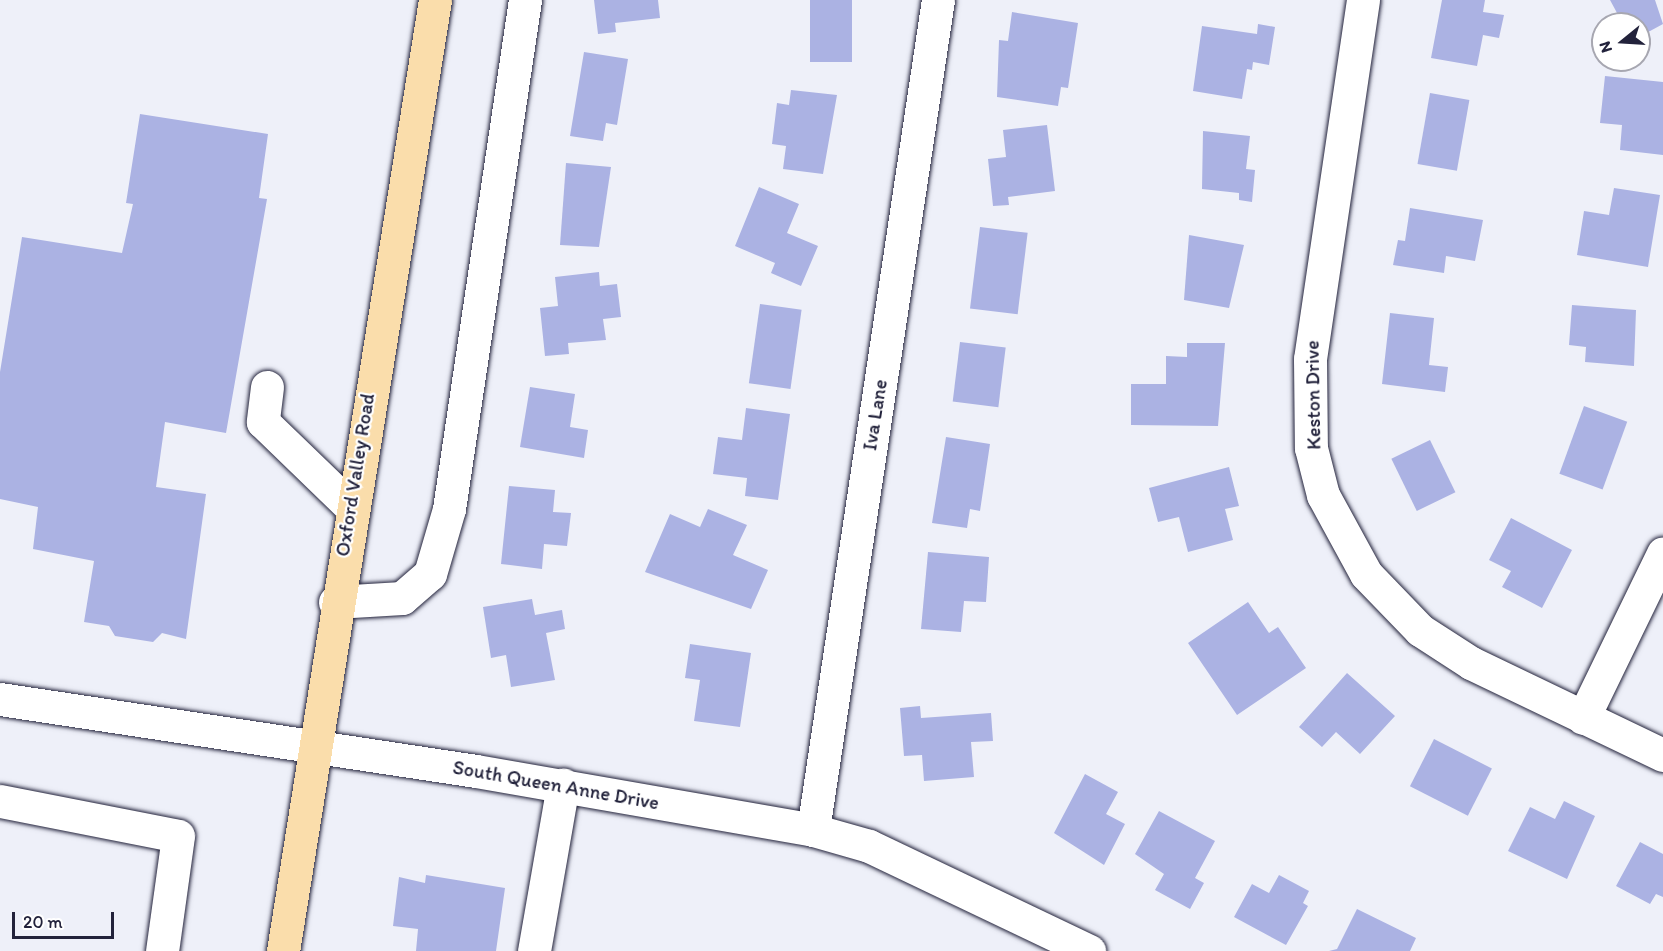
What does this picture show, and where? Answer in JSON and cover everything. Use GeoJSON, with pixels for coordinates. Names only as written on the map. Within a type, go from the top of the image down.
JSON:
{"type":"FeatureCollection","features":[{"type":"Feature","properties":{"kind":"main road","name":"Oxford Valley Road"},"geometry":{"type":"LineString","coordinates":[[283,951],[350,506],[435,0]]}},
{"type":"Feature","properties":{"kind":"street"},"geometry":{"type":"LineString","coordinates":[[335,602],[402,598],[430,574],[449,509],[525,0]]}},
{"type":"Feature","properties":{"kind":"street","name":"Iva Lane"},"geometry":{"type":"LineString","coordinates":[[813,831],[938,0]]}},
{"type":"Feature","properties":{"kind":"street","name":"Keston Drive"},"geometry":{"type":"LineString","coordinates":[[1363,0],[1310,360],[1311,448],[1323,495],[1339,534],[1398,612],[1471,663],[1663,755]]}},
{"type":"Feature","properties":{"kind":"street"},"geometry":{"type":"LineString","coordinates":[[267,387],[263,422],[350,506]]}},
{"type":"Feature","properties":{"kind":"street"},"geometry":{"type":"LineString","coordinates":[[1583,718],[1663,553]]}},
{"type":"Feature","properties":{"kind":"street","name":"South Queen Anne Drive"},"geometry":{"type":"LineString","coordinates":[[0,699],[563,785],[813,831],[890,855],[1089,951]]}},
{"type":"Feature","properties":{"kind":"street"},"geometry":{"type":"LineString","coordinates":[[534,951],[563,785]]}},
{"type":"Feature","properties":{"kind":"street"},"geometry":{"type":"LineString","coordinates":[[0,801],[178,836],[162,951]]}},
{"type":"Feature","properties":{"kind":"building"},"geometry":{"type":"Polygon","coordinates":[[[594,0],[658,0],[660,18],[615,23],[616,32],[598,34],[594,0]]]}},
{"type":"Feature","properties":{"kind":"building"},"geometry":{"type":"Polygon","coordinates":[[[810,0],[852,0],[852,62],[810,62],[810,0]]]}},
{"type":"Feature","properties":{"kind":"building"},"geometry":{"type":"Polygon","coordinates":[[[1442,0],[1485,0],[1483,12],[1504,15],[1499,38],[1483,35],[1477,66],[1431,58],[1442,0]]]}},
{"type":"Feature","properties":{"kind":"building"},"geometry":{"type":"Polygon","coordinates":[[[1610,0],[1655,0],[1663,24],[1651,30],[1651,12],[1616,12],[1610,0]]]}},
{"type":"Feature","properties":{"kind":"building"},"geometry":{"type":"Polygon","coordinates":[[[1012,12],[1078,23],[1068,88],[1061,87],[1058,106],[997,97],[999,40],[1008,41],[1012,12]]]}},
{"type":"Feature","properties":{"kind":"building"},"geometry":{"type":"Polygon","coordinates":[[[1258,24],[1275,27],[1269,65],[1253,62],[1252,70],[1247,69],[1242,99],[1193,91],[1202,26],[1257,34],[1258,24]]]}},
{"type":"Feature","properties":{"kind":"building"},"geometry":{"type":"Polygon","coordinates":[[[584,52],[628,59],[617,125],[606,123],[603,141],[570,136],[584,52]]]}},
{"type":"Feature","properties":{"kind":"building"},"geometry":{"type":"Polygon","coordinates":[[[1605,76],[1663,82],[1663,155],[1620,150],[1622,125],[1600,123],[1605,76]]]}},
{"type":"Feature","properties":{"kind":"building"},"geometry":{"type":"Polygon","coordinates":[[[791,90],[837,95],[823,174],[783,169],[786,146],[772,144],[777,103],[789,105],[791,90]]]}},
{"type":"Feature","properties":{"kind":"building"},"geometry":{"type":"Polygon","coordinates":[[[1430,93],[1469,100],[1457,171],[1417,164],[1430,93]]]}},
{"type":"Feature","properties":{"kind":"building"},"geometry":{"type":"Polygon","coordinates":[[[140,114],[268,134],[259,198],[267,199],[226,433],[165,422],[156,487],[206,494],[186,639],[162,633],[153,642],[115,636],[109,626],[84,622],[94,561],[33,549],[38,507],[0,499],[0,372],[22,237],[122,253],[133,204],[126,203],[140,114]]]}},
{"type":"Feature","properties":{"kind":"building"},"geometry":{"type":"Polygon","coordinates":[[[1047,125],[1055,191],[1008,197],[1009,205],[993,206],[988,159],[1006,157],[1003,130],[1047,125]]]}},
{"type":"Feature","properties":{"kind":"building"},"geometry":{"type":"Polygon","coordinates":[[[1203,131],[1250,136],[1246,169],[1255,170],[1252,202],[1239,200],[1239,193],[1202,189],[1203,131]]]}},
{"type":"Feature","properties":{"kind":"building"},"geometry":{"type":"Polygon","coordinates":[[[566,163],[611,167],[599,247],[560,245],[566,163]]]}},
{"type":"Feature","properties":{"kind":"building"},"geometry":{"type":"Polygon","coordinates":[[[759,187],[799,204],[787,233],[818,246],[801,286],[771,273],[775,263],[735,246],[759,187]]]}},
{"type":"Feature","properties":{"kind":"building"},"geometry":{"type":"Polygon","coordinates":[[[1614,188],[1660,195],[1648,267],[1577,255],[1584,211],[1609,215],[1614,188]]]}},
{"type":"Feature","properties":{"kind":"building"},"geometry":{"type":"Polygon","coordinates":[[[1410,208],[1483,220],[1475,261],[1446,256],[1444,273],[1393,265],[1398,240],[1405,241],[1410,208]]]}},
{"type":"Feature","properties":{"kind":"building"},"geometry":{"type":"Polygon","coordinates":[[[980,227],[1028,233],[1018,314],[970,308],[980,227]]]}},
{"type":"Feature","properties":{"kind":"building"},"geometry":{"type":"Polygon","coordinates":[[[1189,235],[1244,245],[1229,308],[1184,300],[1189,235]]]}},
{"type":"Feature","properties":{"kind":"building"},"geometry":{"type":"Polygon","coordinates":[[[599,272],[600,286],[617,284],[621,317],[603,319],[606,340],[568,343],[569,354],[545,356],[540,308],[558,306],[555,277],[599,272]]]}},
{"type":"Feature","properties":{"kind":"building"},"geometry":{"type":"Polygon","coordinates":[[[760,304],[802,310],[790,389],[749,383],[760,304]]]}},
{"type":"Feature","properties":{"kind":"building"},"geometry":{"type":"Polygon","coordinates":[[[1572,305],[1636,310],[1634,366],[1585,362],[1586,347],[1569,345],[1572,305]]]}},
{"type":"Feature","properties":{"kind":"building"},"geometry":{"type":"Polygon","coordinates":[[[1390,313],[1434,318],[1429,365],[1448,367],[1445,392],[1382,384],[1390,313]]]}},
{"type":"Feature","properties":{"kind":"building"},"geometry":{"type":"Polygon","coordinates":[[[960,342],[1006,348],[998,407],[953,402],[960,342]]]}},
{"type":"Feature","properties":{"kind":"building"},"geometry":{"type":"Polygon","coordinates":[[[1187,343],[1225,343],[1218,426],[1131,425],[1131,384],[1166,384],[1166,356],[1187,357],[1187,343]]]}},
{"type":"Feature","properties":{"kind":"building"},"geometry":{"type":"Polygon","coordinates":[[[530,387],[575,394],[570,427],[588,430],[584,458],[520,447],[530,387]]]}},
{"type":"Feature","properties":{"kind":"building"},"geometry":{"type":"Polygon","coordinates":[[[1584,406],[1627,422],[1603,489],[1559,474],[1584,406]]]}},
{"type":"Feature","properties":{"kind":"building"},"geometry":{"type":"Polygon","coordinates":[[[746,408],[790,414],[778,500],[745,496],[747,478],[713,474],[718,437],[742,440],[746,408]]]}},
{"type":"Feature","properties":{"kind":"building"},"geometry":{"type":"Polygon","coordinates":[[[946,437],[990,444],[980,511],[970,509],[967,528],[932,523],[946,437]]]}},
{"type":"Feature","properties":{"kind":"building"},"geometry":{"type":"Polygon","coordinates":[[[1430,440],[1455,492],[1417,511],[1391,459],[1430,440]]]}},
{"type":"Feature","properties":{"kind":"building"},"geometry":{"type":"Polygon","coordinates":[[[1229,467],[1239,506],[1225,509],[1233,540],[1188,552],[1179,517],[1158,522],[1149,488],[1229,467]]]}},
{"type":"Feature","properties":{"kind":"building"},"geometry":{"type":"Polygon","coordinates":[[[509,486],[555,490],[553,512],[571,513],[567,546],[544,544],[542,569],[501,564],[509,486]]]}},
{"type":"Feature","properties":{"kind":"building"},"geometry":{"type":"Polygon","coordinates":[[[708,509],[747,525],[733,555],[768,570],[751,609],[645,572],[670,514],[700,527],[708,509]]]}},
{"type":"Feature","properties":{"kind":"building"},"geometry":{"type":"Polygon","coordinates":[[[1511,518],[1572,550],[1542,608],[1502,587],[1511,571],[1489,560],[1511,518]]]}},
{"type":"Feature","properties":{"kind":"building"},"geometry":{"type":"Polygon","coordinates":[[[928,552],[989,557],[986,602],[964,601],[961,632],[921,629],[928,552]]]}},
{"type":"Feature","properties":{"kind":"building"},"geometry":{"type":"Polygon","coordinates":[[[532,599],[535,615],[562,610],[565,629],[546,633],[555,680],[511,687],[506,655],[491,658],[483,607],[532,599]]]}},
{"type":"Feature","properties":{"kind":"building"},"geometry":{"type":"Polygon","coordinates":[[[1248,602],[1269,633],[1278,627],[1306,668],[1237,715],[1188,643],[1248,602]]]}},
{"type":"Feature","properties":{"kind":"building"},"geometry":{"type":"Polygon","coordinates":[[[690,644],[751,653],[740,727],[694,721],[700,680],[685,678],[690,644]]]}},
{"type":"Feature","properties":{"kind":"building"},"geometry":{"type":"Polygon","coordinates":[[[1347,673],[1395,716],[1360,754],[1336,732],[1322,747],[1299,727],[1347,673]]]}},
{"type":"Feature","properties":{"kind":"building"},"geometry":{"type":"Polygon","coordinates":[[[920,706],[921,718],[991,713],[993,741],[971,742],[974,777],[924,781],[922,755],[904,756],[900,708],[920,706]]]}},
{"type":"Feature","properties":{"kind":"building"},"geometry":{"type":"Polygon","coordinates":[[[1434,739],[1492,769],[1468,816],[1410,786],[1434,739]]]}},
{"type":"Feature","properties":{"kind":"building"},"geometry":{"type":"Polygon","coordinates":[[[1085,774],[1118,792],[1106,814],[1125,824],[1104,865],[1054,833],[1085,774]]]}},
{"type":"Feature","properties":{"kind":"building"},"geometry":{"type":"Polygon","coordinates":[[[1564,801],[1595,816],[1567,879],[1508,851],[1530,807],[1555,819],[1564,801]]]}},
{"type":"Feature","properties":{"kind":"building"},"geometry":{"type":"Polygon","coordinates":[[[1159,811],[1215,841],[1195,878],[1204,883],[1190,909],[1155,890],[1164,874],[1135,854],[1159,811]]]}},
{"type":"Feature","properties":{"kind":"building"},"geometry":{"type":"Polygon","coordinates":[[[1640,842],[1663,854],[1663,897],[1656,894],[1650,904],[1616,886],[1640,842]]]}},
{"type":"Feature","properties":{"kind":"building"},"geometry":{"type":"Polygon","coordinates":[[[426,875],[505,888],[496,951],[416,951],[418,929],[393,926],[399,877],[425,883],[426,875]]]}},
{"type":"Feature","properties":{"kind":"building"},"geometry":{"type":"Polygon","coordinates":[[[1279,875],[1309,891],[1303,903],[1308,906],[1286,945],[1234,917],[1252,884],[1269,893],[1279,875]]]}},
{"type":"Feature","properties":{"kind":"building"},"geometry":{"type":"Polygon","coordinates":[[[1357,909],[1416,938],[1410,951],[1329,951],[1337,949],[1357,909]]]}}]}
